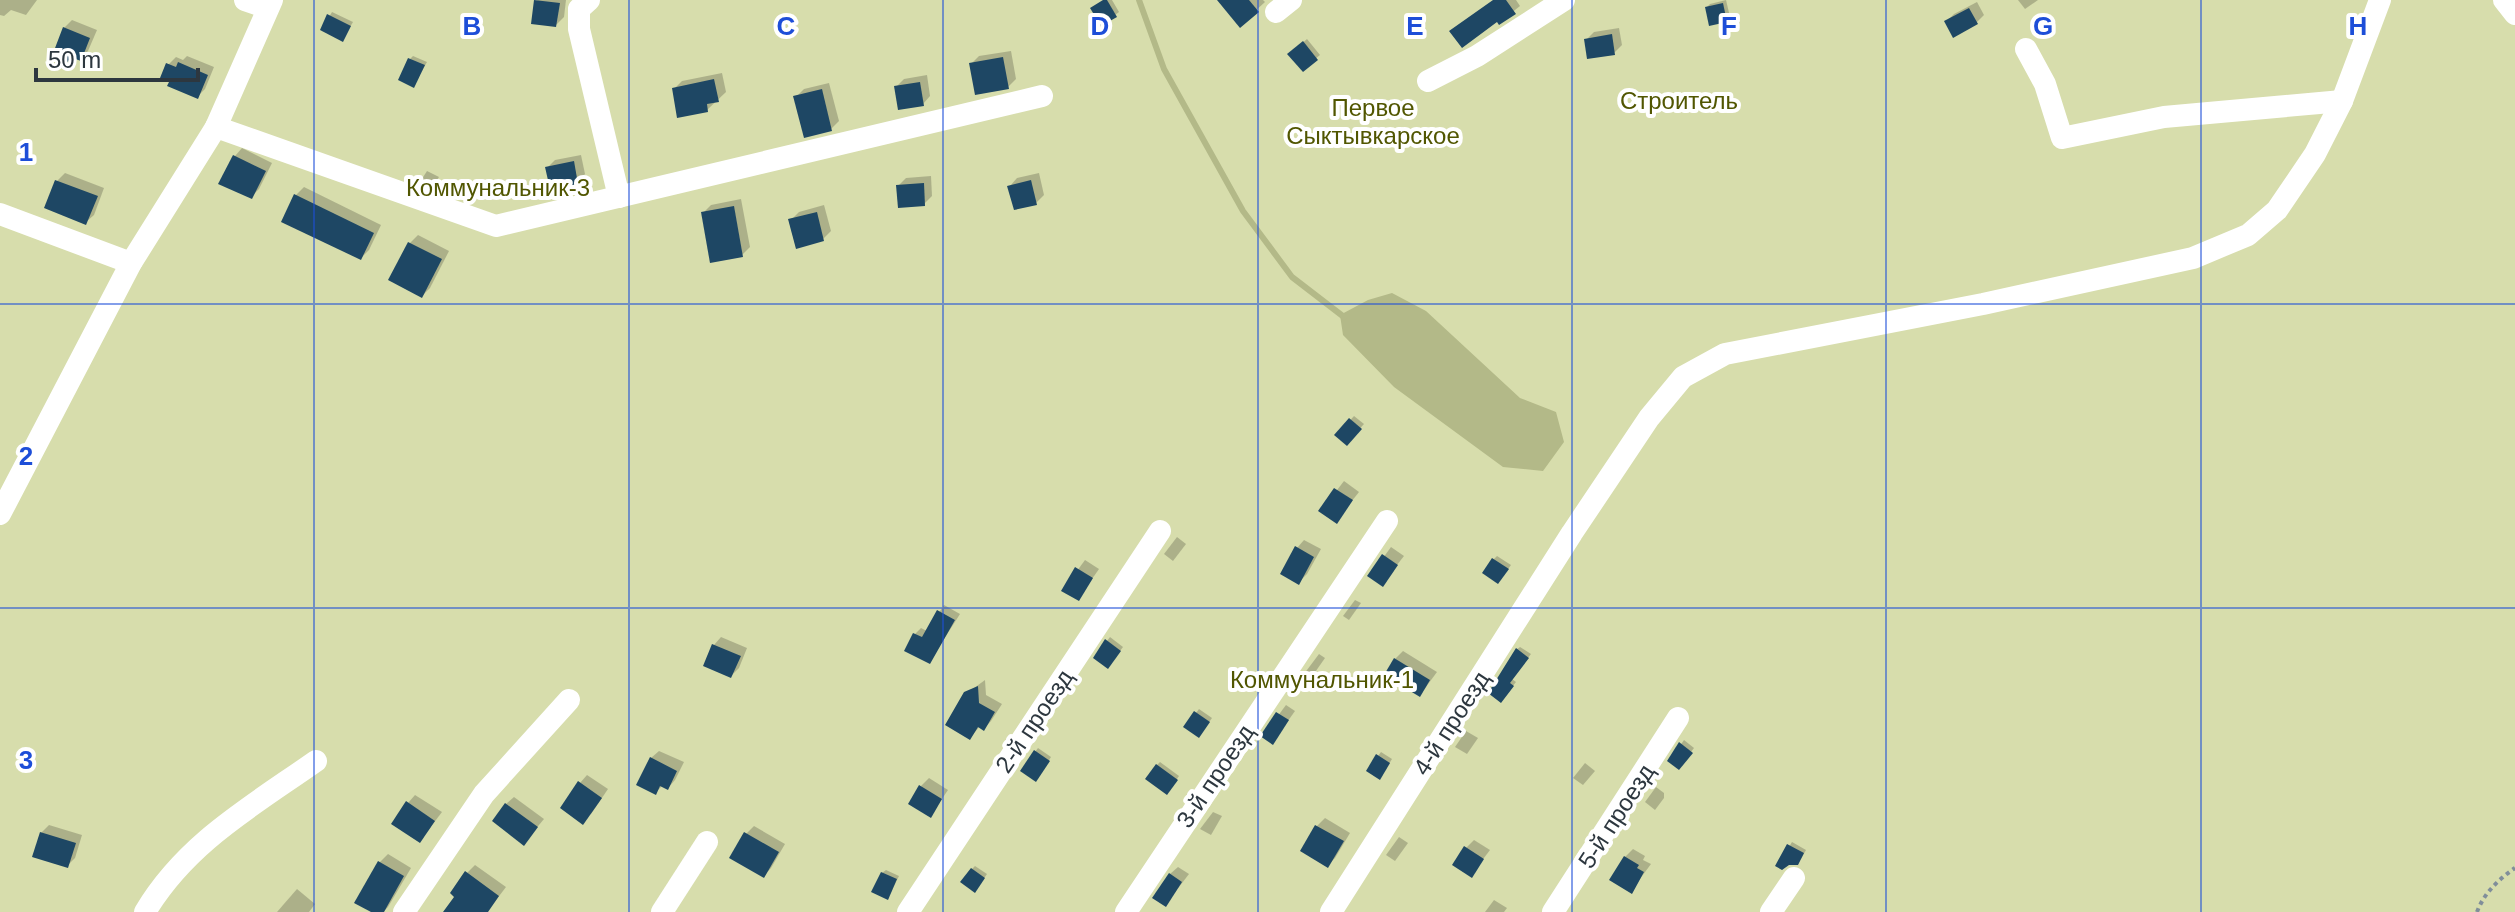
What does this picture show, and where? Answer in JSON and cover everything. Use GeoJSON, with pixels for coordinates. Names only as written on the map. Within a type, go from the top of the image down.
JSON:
{"type":"FeatureCollection","features":[{"type":"Feature","properties":{"kind":"street"},"geometry":{"type":"LineString","coordinates":[[0,514],[131,263],[216,127],[270,4],[245,0]]}},
{"type":"Feature","properties":{"kind":"street"},"geometry":{"type":"LineString","coordinates":[[589,0],[579,9],[579,29],[619,197]]}},
{"type":"Feature","properties":{"kind":"street"},"geometry":{"type":"LineString","coordinates":[[1428,81],[1477,56],[1564,0]]}},
{"type":"Feature","properties":{"kind":"street","name":"4-й проезд"},"geometry":{"type":"LineString","coordinates":[[1331,912],[1572,533],[1649,418],[1683,377],[1725,354],[1983,304],[2193,258],[2248,235],[2277,210],[2315,154],[2342,101],[2380,0]]}},
{"type":"Feature","properties":{"kind":"street"},"geometry":{"type":"LineString","coordinates":[[2504,0],[2515,14]]}},
{"type":"Feature","properties":{"kind":"street"},"geometry":{"type":"LineString","coordinates":[[2026,49],[2045,84],[2062,138],[2164,117],[2342,101]]}},
{"type":"Feature","properties":{"kind":"street"},"geometry":{"type":"LineString","coordinates":[[216,127],[496,226],[1042,96]]}},
{"type":"Feature","properties":{"kind":"street"},"geometry":{"type":"LineString","coordinates":[[0,214],[131,263]]}},
{"type":"Feature","properties":{"kind":"street","name":"3-й проезд"},"geometry":{"type":"LineString","coordinates":[[1126,912],[1387,521]]}},
{"type":"Feature","properties":{"kind":"street","name":"2-й проезд"},"geometry":{"type":"LineString","coordinates":[[908,912],[1160,531]]}},
{"type":"Feature","properties":{"kind":"street"},"geometry":{"type":"LineString","coordinates":[[404,912],[484,794],[569,700]]}},
{"type":"Feature","properties":{"kind":"street","name":"5-й проезд"},"geometry":{"type":"LineString","coordinates":[[1553,912],[1678,718]]}},
{"type":"Feature","properties":{"kind":"street"},"geometry":{"type":"LineString","coordinates":[[145,912],[156,894],[205,838],[316,761]]}},
{"type":"Feature","properties":{"kind":"street"},"geometry":{"type":"LineString","coordinates":[[662,912],[707,842]]}},
{"type":"Feature","properties":{"kind":"street"},"geometry":{"type":"LineString","coordinates":[[1771,912],[1794,878]]}},
{"type":"Feature","properties":{"kind":"path"},"geometry":{"type":"LineString","coordinates":[[2477,912],[2481,902],[2501,878],[2515,868]]}},
{"type":"Feature","properties":{"kind":"green space"},"geometry":{"type":"Polygon","coordinates":[[[0,0],[2515,0],[2515,912],[0,912],[0,0]]]}},
{"type":"Feature","properties":{"kind":"shaded area"},"geometry":{"type":"Polygon","coordinates":[[[1392,293],[1426,311],[1520,398],[1556,412],[1564,442],[1543,471],[1503,467],[1394,387],[1343,335],[1340,315],[1368,300],[1392,293]]]}},
{"type":"Feature","properties":{"kind":"building"},"geometry":{"type":"Polygon","coordinates":[[[534,0],[560,3],[556,27],[531,24],[534,0]]]}},
{"type":"Feature","properties":{"kind":"building"},"geometry":{"type":"Polygon","coordinates":[[[1107,0],[1117,17],[1101,26],[1090,8],[1107,0]]]}},
{"type":"Feature","properties":{"kind":"building"},"geometry":{"type":"Polygon","coordinates":[[[1217,0],[1249,0],[1259,12],[1240,28],[1217,0]]]}},
{"type":"Feature","properties":{"kind":"building"},"geometry":{"type":"Polygon","coordinates":[[[1493,0],[1506,0],[1516,14],[1499,25],[1497,22],[1462,48],[1449,31],[1493,0]]]}},
{"type":"Feature","properties":{"kind":"building"},"geometry":{"type":"Polygon","coordinates":[[[1723,3],[1727,22],[1709,26],[1705,7],[1723,3]]]}},
{"type":"Feature","properties":{"kind":"building"},"geometry":{"type":"Polygon","coordinates":[[[1969,8],[1978,24],[1953,38],[1944,21],[1969,8]]]}},
{"type":"Feature","properties":{"kind":"building"},"geometry":{"type":"Polygon","coordinates":[[[327,14],[351,26],[343,42],[320,30],[327,14]]]}},
{"type":"Feature","properties":{"kind":"building"},"geometry":{"type":"Polygon","coordinates":[[[63,27],[90,38],[81,61],[70,57],[68,62],[52,56],[63,27]]]}},
{"type":"Feature","properties":{"kind":"building"},"geometry":{"type":"Polygon","coordinates":[[[1612,34],[1615,55],[1587,59],[1584,39],[1612,34]]]}},
{"type":"Feature","properties":{"kind":"building"},"geometry":{"type":"Polygon","coordinates":[[[1303,41],[1318,60],[1303,72],[1287,54],[1303,41]]]}},
{"type":"Feature","properties":{"kind":"building"},"geometry":{"type":"Polygon","coordinates":[[[1003,57],[1009,89],[975,95],[969,63],[1003,57]]]}},
{"type":"Feature","properties":{"kind":"building"},"geometry":{"type":"Polygon","coordinates":[[[408,58],[425,65],[414,88],[398,80],[408,58]]]}},
{"type":"Feature","properties":{"kind":"building"},"geometry":{"type":"Polygon","coordinates":[[[178,62],[208,75],[198,99],[167,86],[169,82],[160,78],[166,63],[176,67],[178,62]]]}},
{"type":"Feature","properties":{"kind":"building"},"geometry":{"type":"Polygon","coordinates":[[[714,79],[719,102],[707,104],[708,112],[677,118],[672,88],[714,79]]]}},
{"type":"Feature","properties":{"kind":"building"},"geometry":{"type":"Polygon","coordinates":[[[920,82],[924,106],[898,110],[894,86],[920,82]]]}},
{"type":"Feature","properties":{"kind":"building"},"geometry":{"type":"Polygon","coordinates":[[[822,89],[832,131],[804,138],[793,96],[822,89]]]}},
{"type":"Feature","properties":{"kind":"building"},"geometry":{"type":"Polygon","coordinates":[[[233,155],[266,171],[252,199],[218,184],[233,155]]]}},
{"type":"Feature","properties":{"kind":"building"},"geometry":{"type":"Polygon","coordinates":[[[574,161],[578,184],[550,189],[545,167],[574,161]]]}},
{"type":"Feature","properties":{"kind":"building"},"geometry":{"type":"Polygon","coordinates":[[[55,180],[98,196],[86,225],[44,208],[55,180]]]}},
{"type":"Feature","properties":{"kind":"building"},"geometry":{"type":"Polygon","coordinates":[[[1031,180],[1037,205],[1014,210],[1007,186],[1031,180]]]}},
{"type":"Feature","properties":{"kind":"building"},"geometry":{"type":"Polygon","coordinates":[[[924,183],[925,206],[898,208],[896,185],[924,183]]]}},
{"type":"Feature","properties":{"kind":"building"},"geometry":{"type":"Polygon","coordinates":[[[294,194],[374,233],[361,260],[281,222],[294,194]]]}},
{"type":"Feature","properties":{"kind":"building"},"geometry":{"type":"Polygon","coordinates":[[[734,206],[743,257],[710,263],[701,212],[734,206]]]}},
{"type":"Feature","properties":{"kind":"building"},"geometry":{"type":"Polygon","coordinates":[[[817,212],[824,241],[796,249],[788,219],[817,212]]]}},
{"type":"Feature","properties":{"kind":"building"},"geometry":{"type":"Polygon","coordinates":[[[408,242],[442,259],[422,298],[388,280],[408,242]]]}},
{"type":"Feature","properties":{"kind":"building"},"geometry":{"type":"Polygon","coordinates":[[[1349,418],[1362,429],[1347,446],[1334,435],[1349,418]]]}},
{"type":"Feature","properties":{"kind":"building"},"geometry":{"type":"Polygon","coordinates":[[[1334,488],[1353,500],[1337,524],[1318,511],[1334,488]]]}},
{"type":"Feature","properties":{"kind":"building"},"geometry":{"type":"Polygon","coordinates":[[[1295,546],[1314,557],[1299,585],[1280,574],[1295,546]]]}},
{"type":"Feature","properties":{"kind":"building"},"geometry":{"type":"Polygon","coordinates":[[[1382,554],[1398,565],[1383,587],[1367,576],[1382,554]]]}},
{"type":"Feature","properties":{"kind":"building"},"geometry":{"type":"Polygon","coordinates":[[[1492,558],[1509,569],[1498,584],[1482,573],[1492,558]]]}},
{"type":"Feature","properties":{"kind":"building"},"geometry":{"type":"Polygon","coordinates":[[[1075,567],[1093,578],[1079,601],[1061,591],[1075,567]]]}},
{"type":"Feature","properties":{"kind":"building"},"geometry":{"type":"Polygon","coordinates":[[[937,610],[955,620],[930,664],[904,651],[913,633],[922,637],[937,610]]]}},
{"type":"Feature","properties":{"kind":"building"},"geometry":{"type":"Polygon","coordinates":[[[1105,639],[1121,651],[1108,669],[1093,658],[1105,639]]]}},
{"type":"Feature","properties":{"kind":"building"},"geometry":{"type":"Polygon","coordinates":[[[712,644],[741,656],[731,678],[703,666],[712,644]]]}},
{"type":"Feature","properties":{"kind":"building"},"geometry":{"type":"Polygon","coordinates":[[[1516,648],[1529,658],[1510,683],[1514,686],[1501,703],[1488,693],[1516,648]]]}},
{"type":"Feature","properties":{"kind":"building"},"geometry":{"type":"Polygon","coordinates":[[[1394,658],[1430,680],[1420,697],[1384,675],[1394,658]]]}},
{"type":"Feature","properties":{"kind":"building"},"geometry":{"type":"Polygon","coordinates":[[[978,686],[979,703],[995,712],[984,731],[978,727],[970,740],[945,725],[964,692],[978,686]]]}},
{"type":"Feature","properties":{"kind":"building"},"geometry":{"type":"Polygon","coordinates":[[[1194,711],[1210,722],[1199,738],[1183,727],[1194,711]]]}},
{"type":"Feature","properties":{"kind":"building"},"geometry":{"type":"Polygon","coordinates":[[[1276,712],[1289,720],[1273,745],[1260,736],[1276,712]]]}},
{"type":"Feature","properties":{"kind":"building"},"geometry":{"type":"Polygon","coordinates":[[[1679,742],[1693,753],[1679,770],[1667,761],[1679,742]]]}},
{"type":"Feature","properties":{"kind":"building"},"geometry":{"type":"Polygon","coordinates":[[[1034,750],[1050,761],[1036,782],[1020,771],[1034,750]]]}},
{"type":"Feature","properties":{"kind":"building"},"geometry":{"type":"Polygon","coordinates":[[[1376,754],[1390,763],[1380,780],[1366,771],[1376,754]]]}},
{"type":"Feature","properties":{"kind":"building"},"geometry":{"type":"Polygon","coordinates":[[[650,757],[677,771],[668,790],[660,786],[656,795],[636,785],[650,757]]]}},
{"type":"Feature","properties":{"kind":"building"},"geometry":{"type":"Polygon","coordinates":[[[1156,764],[1178,780],[1167,795],[1145,779],[1156,764]]]}},
{"type":"Feature","properties":{"kind":"building"},"geometry":{"type":"Polygon","coordinates":[[[578,781],[602,798],[583,825],[560,808],[578,781]]]}},
{"type":"Feature","properties":{"kind":"building"},"geometry":{"type":"Polygon","coordinates":[[[919,785],[942,799],[931,818],[908,804],[919,785]]]}},
{"type":"Feature","properties":{"kind":"building"},"geometry":{"type":"Polygon","coordinates":[[[406,801],[435,821],[420,843],[391,824],[406,801]]]}},
{"type":"Feature","properties":{"kind":"building"},"geometry":{"type":"Polygon","coordinates":[[[505,803],[538,827],[524,846],[492,821],[505,803]]]}},
{"type":"Feature","properties":{"kind":"building"},"geometry":{"type":"Polygon","coordinates":[[[1315,825],[1344,841],[1328,868],[1300,851],[1315,825]]]}},
{"type":"Feature","properties":{"kind":"building"},"geometry":{"type":"Polygon","coordinates":[[[40,832],[76,843],[68,868],[32,857],[40,832]]]}},
{"type":"Feature","properties":{"kind":"building"},"geometry":{"type":"Polygon","coordinates":[[[744,832],[779,852],[764,878],[729,858],[744,832]]]}},
{"type":"Feature","properties":{"kind":"building"},"geometry":{"type":"Polygon","coordinates":[[[1787,844],[1804,853],[1798,865],[1789,865],[1782,870],[1775,866],[1787,844]]]}},
{"type":"Feature","properties":{"kind":"building"},"geometry":{"type":"Polygon","coordinates":[[[1464,846],[1484,859],[1472,878],[1452,865],[1464,846]]]}},
{"type":"Feature","properties":{"kind":"building"},"geometry":{"type":"Polygon","coordinates":[[[1624,856],[1644,872],[1632,894],[1609,880],[1624,856]]]}},
{"type":"Feature","properties":{"kind":"building"},"geometry":{"type":"Polygon","coordinates":[[[378,861],[404,876],[384,912],[371,912],[354,903],[378,861]]]}},
{"type":"Feature","properties":{"kind":"building"},"geometry":{"type":"Polygon","coordinates":[[[971,868],[985,878],[975,893],[960,882],[971,868]]]}},
{"type":"Feature","properties":{"kind":"building"},"geometry":{"type":"Polygon","coordinates":[[[465,871],[499,896],[488,912],[443,912],[454,897],[450,893],[465,871]]]}},
{"type":"Feature","properties":{"kind":"building"},"geometry":{"type":"Polygon","coordinates":[[[881,872],[897,879],[888,900],[871,892],[881,872]]]}},
{"type":"Feature","properties":{"kind":"building"},"geometry":{"type":"Polygon","coordinates":[[[1169,873],[1182,882],[1166,907],[1152,898],[1169,873]]]}},
{"type":"Feature","properties":{"kind":"waterway"},"geometry":{"type":"LineString","coordinates":[[1139,0],[1164,69],[1243,211],[1292,277],[1344,317]]}},
{"type":"Feature","properties":{"kind":"park label","name":"Строитель"},"geometry":{"type":"Point","coordinates":[1679,100]}},
{"type":"Feature","properties":{"kind":"park label","name":"Первое Сыктывкарское"},"geometry":{"type":"Point","coordinates":[1373,121]}},
{"type":"Feature","properties":{"kind":"park label","name":"Коммунальник-3"},"geometry":{"type":"Point","coordinates":[498,187]}},
{"type":"Feature","properties":{"kind":"park label","name":"Коммунальник-1"},"geometry":{"type":"Point","coordinates":[1322,679]}}]}
